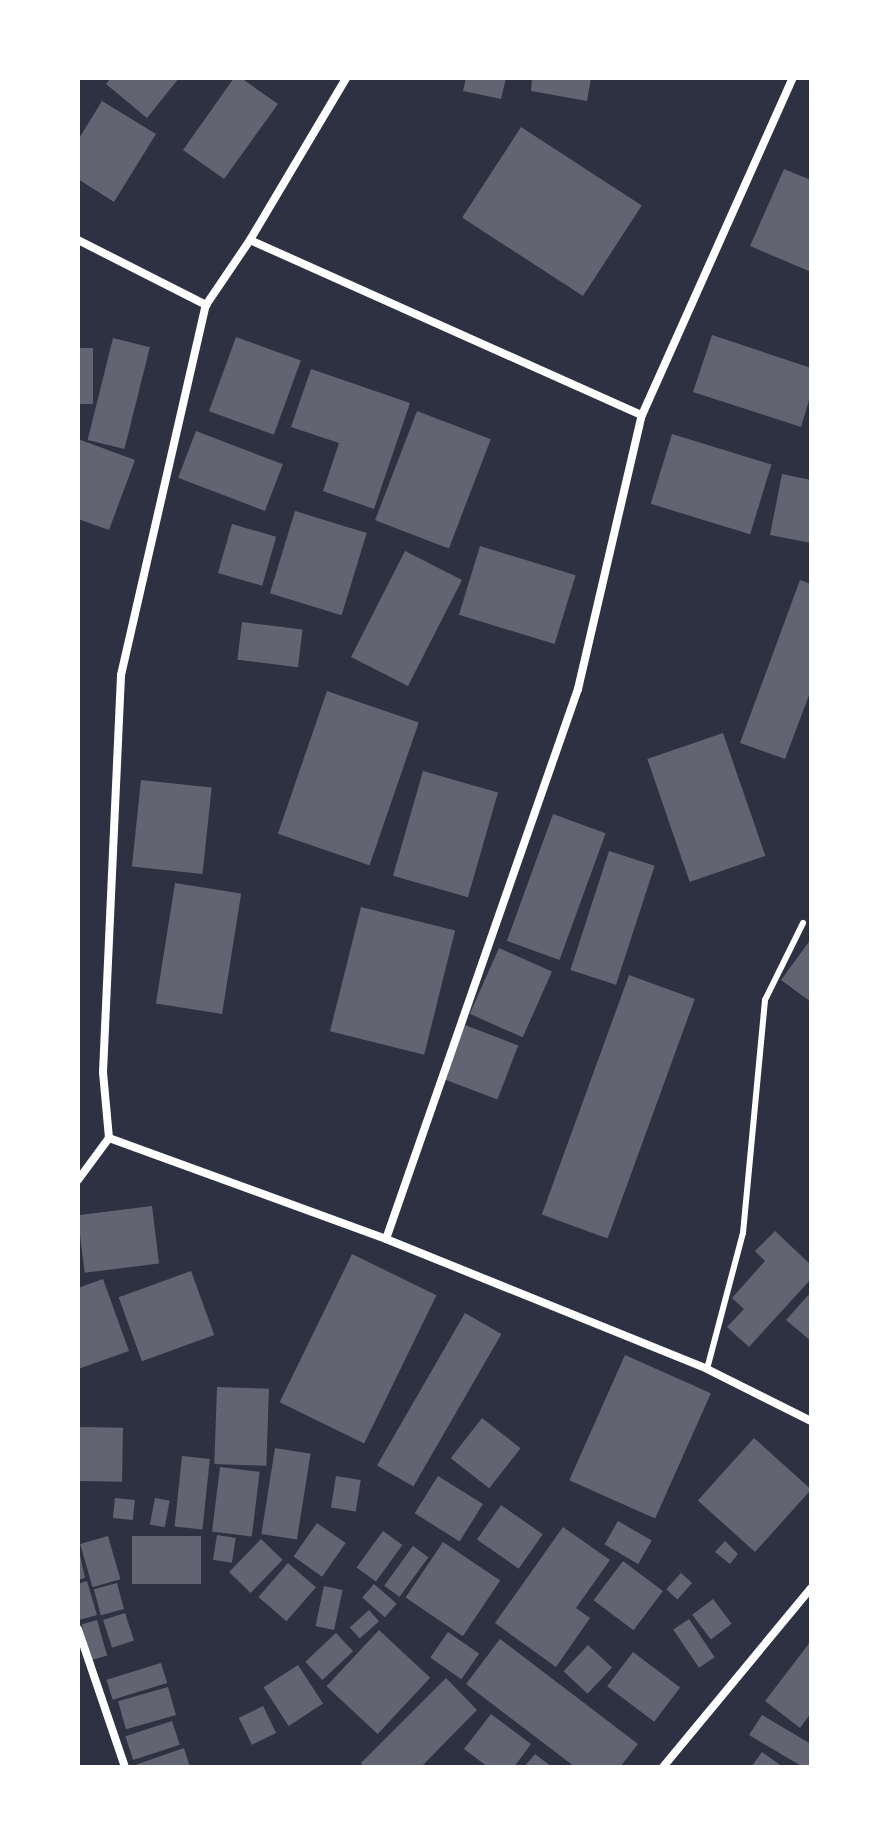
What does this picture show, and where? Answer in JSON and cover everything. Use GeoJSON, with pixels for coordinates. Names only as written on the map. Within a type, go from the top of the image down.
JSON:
{"type":"FeatureCollection","features":[{"type":"Feature","properties":{"kind":"street"},"geometry":{"type":"LineString","coordinates":[[78,1180],[109,1138],[103,1072],[121,675],[206,305],[250,240],[346,78]]}},
{"type":"Feature","properties":{"kind":"street"},"geometry":{"type":"LineString","coordinates":[[386,1239],[578,689],[642,415],[793,78]]}},
{"type":"Feature","properties":{"kind":"street"},"geometry":{"type":"LineString","coordinates":[[78,240],[206,305]]}},
{"type":"Feature","properties":{"kind":"street"},"geometry":{"type":"LineString","coordinates":[[250,240],[642,415]]}},
{"type":"Feature","properties":{"kind":"street"},"geometry":{"type":"LineString","coordinates":[[109,1138],[386,1239],[707,1369],[811,1421]]}},
{"type":"Feature","properties":{"kind":"street"},"geometry":{"type":"LineString","coordinates":[[663,1767],[811,1588]]}},
{"type":"Feature","properties":{"kind":"street"},"geometry":{"type":"LineString","coordinates":[[78,1629],[125,1767]]}},
{"type":"Feature","properties":{"kind":"lane"},"geometry":{"type":"LineString","coordinates":[[707,1369],[743,1233],[765,1000],[803,923]]}},
{"type":"Feature","properties":{"kind":"building"},"geometry":{"type":"Polygon","coordinates":[[[111,78],[179,78],[147,118],[106,84],[111,78]]]}},
{"type":"Feature","properties":{"kind":"building"},"geometry":{"type":"Polygon","coordinates":[[[234,78],[241,78],[278,104],[224,179],[183,150],[234,78]]]}},
{"type":"Feature","properties":{"kind":"building"},"geometry":{"type":"Polygon","coordinates":[[[466,78],[506,78],[501,99],[463,91],[466,78]]]}},
{"type":"Feature","properties":{"kind":"building"},"geometry":{"type":"Polygon","coordinates":[[[532,78],[591,78],[587,101],[531,91],[532,78]]]}},
{"type":"Feature","properties":{"kind":"building"},"geometry":{"type":"Polygon","coordinates":[[[102,101],[156,134],[114,202],[78,179],[78,140],[102,101]]]}},
{"type":"Feature","properties":{"kind":"building"},"geometry":{"type":"Polygon","coordinates":[[[521,127],[642,205],[583,296],[462,218],[521,127]]]}},
{"type":"Feature","properties":{"kind":"building"},"geometry":{"type":"Polygon","coordinates":[[[784,169],[811,180],[811,272],[750,246],[784,169]]]}},
{"type":"Feature","properties":{"kind":"building"},"geometry":{"type":"Polygon","coordinates":[[[712,335],[811,368],[811,394],[801,427],[693,392],[712,335]]]}},
{"type":"Feature","properties":{"kind":"building"},"geometry":{"type":"Polygon","coordinates":[[[236,337],[301,361],[274,435],[209,411],[236,337]]]}},
{"type":"Feature","properties":{"kind":"building"},"geometry":{"type":"Polygon","coordinates":[[[113,338],[150,347],[124,449],[88,440],[113,338]]]}},
{"type":"Feature","properties":{"kind":"building"},"geometry":{"type":"Polygon","coordinates":[[[78,348],[93,348],[93,404],[78,404],[78,348]]]}},
{"type":"Feature","properties":{"kind":"building"},"geometry":{"type":"Polygon","coordinates":[[[311,369],[410,403],[374,509],[323,491],[339,443],[291,427],[311,369]]]}},
{"type":"Feature","properties":{"kind":"building"},"geometry":{"type":"Polygon","coordinates":[[[417,411],[491,439],[449,549],[375,520],[417,411]]]}},
{"type":"Feature","properties":{"kind":"building"},"geometry":{"type":"Polygon","coordinates":[[[196,431],[283,464],[265,511],[178,478],[196,431]]]}},
{"type":"Feature","properties":{"kind":"building"},"geometry":{"type":"Polygon","coordinates":[[[672,434],[771,464],[750,534],[651,504],[672,434]]]}},
{"type":"Feature","properties":{"kind":"building"},"geometry":{"type":"Polygon","coordinates":[[[78,439],[135,460],[109,530],[78,519],[78,439]]]}},
{"type":"Feature","properties":{"kind":"building"},"geometry":{"type":"Polygon","coordinates":[[[782,474],[811,480],[811,543],[770,535],[782,474]]]}},
{"type":"Feature","properties":{"kind":"building"},"geometry":{"type":"Polygon","coordinates":[[[295,511],[367,533],[342,615],[270,593],[295,511]]]}},
{"type":"Feature","properties":{"kind":"building"},"geometry":{"type":"Polygon","coordinates":[[[232,524],[276,537],[262,586],[218,573],[232,524]]]}},
{"type":"Feature","properties":{"kind":"building"},"geometry":{"type":"Polygon","coordinates":[[[480,546],[576,575],[555,644],[459,615],[480,546]]]}},
{"type":"Feature","properties":{"kind":"building"},"geometry":{"type":"Polygon","coordinates":[[[405,551],[462,580],[408,686],[351,657],[405,551]]]}},
{"type":"Feature","properties":{"kind":"building"},"geometry":{"type":"Polygon","coordinates":[[[800,580],[811,584],[811,690],[785,759],[740,743],[800,580]]]}},
{"type":"Feature","properties":{"kind":"building"},"geometry":{"type":"Polygon","coordinates":[[[242,622],[303,629],[298,667],[237,660],[242,622]]]}},
{"type":"Feature","properties":{"kind":"building"},"geometry":{"type":"Polygon","coordinates":[[[327,691],[419,723],[370,865],[278,834],[327,691]]]}},
{"type":"Feature","properties":{"kind":"building"},"geometry":{"type":"Polygon","coordinates":[[[723,733],[765,856],[690,882],[647,759],[723,733]]]}},
{"type":"Feature","properties":{"kind":"building"},"geometry":{"type":"Polygon","coordinates":[[[423,771],[498,792],[468,897],[393,876],[423,771]]]}},
{"type":"Feature","properties":{"kind":"building"},"geometry":{"type":"Polygon","coordinates":[[[141,780],[212,787],[203,874],[132,867],[141,780]]]}},
{"type":"Feature","properties":{"kind":"building"},"geometry":{"type":"Polygon","coordinates":[[[553,814],[606,833],[559,960],[507,941],[553,814]]]}},
{"type":"Feature","properties":{"kind":"building"},"geometry":{"type":"Polygon","coordinates":[[[609,851],[655,866],[616,985],[570,970],[609,851]]]}},
{"type":"Feature","properties":{"kind":"building"},"geometry":{"type":"Polygon","coordinates":[[[175,883],[241,893],[222,1014],[156,1003],[175,883]]]}},
{"type":"Feature","properties":{"kind":"building"},"geometry":{"type":"Polygon","coordinates":[[[361,907],[455,930],[424,1055],[330,1031],[361,907]]]}},
{"type":"Feature","properties":{"kind":"building"},"geometry":{"type":"Polygon","coordinates":[[[811,939],[811,1002],[781,980],[811,939]]]}},
{"type":"Feature","properties":{"kind":"building"},"geometry":{"type":"Polygon","coordinates":[[[499,948],[552,972],[523,1037],[470,1014],[499,948]]]}},
{"type":"Feature","properties":{"kind":"building"},"geometry":{"type":"Polygon","coordinates":[[[629,975],[695,999],[608,1239],[542,1215],[629,975]]]}},
{"type":"Feature","properties":{"kind":"building"},"geometry":{"type":"Polygon","coordinates":[[[465,1025],[518,1045],[497,1100],[444,1079],[465,1025]]]}},
{"type":"Feature","properties":{"kind":"building"},"geometry":{"type":"Polygon","coordinates":[[[152,1206],[159,1264],[85,1273],[78,1215],[152,1206]]]}},
{"type":"Feature","properties":{"kind":"building"},"geometry":{"type":"Polygon","coordinates":[[[775,1231],[811,1265],[811,1279],[749,1347],[727,1327],[744,1309],[732,1298],[765,1261],[755,1251],[775,1231]]]}},
{"type":"Feature","properties":{"kind":"building"},"geometry":{"type":"Polygon","coordinates":[[[352,1254],[436,1295],[364,1444],[280,1402],[352,1254]]]}},
{"type":"Feature","properties":{"kind":"building"},"geometry":{"type":"Polygon","coordinates":[[[191,1271],[214,1335],[142,1361],[119,1297],[191,1271]]]}},
{"type":"Feature","properties":{"kind":"building"},"geometry":{"type":"Polygon","coordinates":[[[103,1279],[129,1351],[78,1369],[78,1288],[103,1279]]]}},
{"type":"Feature","properties":{"kind":"building"},"geometry":{"type":"Polygon","coordinates":[[[811,1292],[811,1341],[786,1320],[811,1292]]]}},
{"type":"Feature","properties":{"kind":"building"},"geometry":{"type":"Polygon","coordinates":[[[465,1313],[501,1334],[413,1486],[377,1465],[465,1313]]]}},
{"type":"Feature","properties":{"kind":"building"},"geometry":{"type":"Polygon","coordinates":[[[625,1355],[711,1393],[655,1518],[569,1480],[625,1355]]]}},
{"type":"Feature","properties":{"kind":"building"},"geometry":{"type":"Polygon","coordinates":[[[217,1387],[269,1389],[266,1466],[214,1464],[217,1387]]]}},
{"type":"Feature","properties":{"kind":"building"},"geometry":{"type":"Polygon","coordinates":[[[482,1418],[521,1448],[489,1488],[451,1458],[482,1418]]]}},
{"type":"Feature","properties":{"kind":"building"},"geometry":{"type":"Polygon","coordinates":[[[78,1427],[123,1428],[122,1482],[78,1481],[78,1427]]]}},
{"type":"Feature","properties":{"kind":"building"},"geometry":{"type":"Polygon","coordinates":[[[754,1438],[811,1489],[755,1552],[698,1500],[754,1438]]]}},
{"type":"Feature","properties":{"kind":"building"},"geometry":{"type":"Polygon","coordinates":[[[275,1448],[311,1454],[297,1540],[261,1534],[275,1448]]]}},
{"type":"Feature","properties":{"kind":"building"},"geometry":{"type":"Polygon","coordinates":[[[182,1456],[210,1459],[202,1530],[175,1527],[182,1456]]]}},
{"type":"Feature","properties":{"kind":"building"},"geometry":{"type":"Polygon","coordinates":[[[220,1467],[260,1472],[252,1536],[212,1532],[220,1467]]]}},
{"type":"Feature","properties":{"kind":"building"},"geometry":{"type":"Polygon","coordinates":[[[336,1476],[361,1480],[356,1512],[331,1508],[336,1476]]]}},
{"type":"Feature","properties":{"kind":"building"},"geometry":{"type":"Polygon","coordinates":[[[438,1476],[483,1504],[460,1541],[415,1513],[438,1476]]]}},
{"type":"Feature","properties":{"kind":"building"},"geometry":{"type":"Polygon","coordinates":[[[115,1498],[135,1500],[133,1520],[113,1518],[115,1498]]]}},
{"type":"Feature","properties":{"kind":"building"},"geometry":{"type":"Polygon","coordinates":[[[155,1498],[170,1501],[165,1527],[150,1525],[155,1498]]]}},
{"type":"Feature","properties":{"kind":"building"},"geometry":{"type":"Polygon","coordinates":[[[501,1505],[543,1534],[519,1569],[477,1539],[501,1505]]]}},
{"type":"Feature","properties":{"kind":"building"},"geometry":{"type":"Polygon","coordinates":[[[618,1521],[652,1540],[638,1564],[604,1544],[618,1521]]]}},
{"type":"Feature","properties":{"kind":"building"},"geometry":{"type":"Polygon","coordinates":[[[317,1523],[346,1543],[322,1577],[293,1557],[317,1523]]]}},
{"type":"Feature","properties":{"kind":"building"},"geometry":{"type":"Polygon","coordinates":[[[563,1527],[610,1560],[576,1608],[590,1618],[556,1667],[495,1623],[563,1527]]]}},
{"type":"Feature","properties":{"kind":"building"},"geometry":{"type":"Polygon","coordinates":[[[383,1531],[402,1545],[376,1582],[357,1567],[383,1531]]]}},
{"type":"Feature","properties":{"kind":"building"},"geometry":{"type":"Polygon","coordinates":[[[217,1535],[236,1538],[232,1563],[213,1560],[217,1535]]]}},
{"type":"Feature","properties":{"kind":"building"},"geometry":{"type":"Polygon","coordinates":[[[108,1536],[120,1579],[93,1587],[80,1544],[108,1536]]]}},
{"type":"Feature","properties":{"kind":"building"},"geometry":{"type":"Polygon","coordinates":[[[132,1536],[201,1536],[201,1584],[132,1584],[132,1536]]]}},
{"type":"Feature","properties":{"kind":"building"},"geometry":{"type":"Polygon","coordinates":[[[261,1539],[283,1560],[251,1593],[229,1572],[261,1539]]]}},
{"type":"Feature","properties":{"kind":"building"},"geometry":{"type":"Polygon","coordinates":[[[725,1541],[738,1554],[730,1564],[715,1552],[725,1541]]]}},
{"type":"Feature","properties":{"kind":"building"},"geometry":{"type":"Polygon","coordinates":[[[443,1542],[500,1581],[463,1636],[406,1598],[443,1542]]]}},
{"type":"Feature","properties":{"kind":"building"},"geometry":{"type":"Polygon","coordinates":[[[413,1546],[428,1557],[400,1597],[384,1586],[413,1546]]]}},
{"type":"Feature","properties":{"kind":"building"},"geometry":{"type":"Polygon","coordinates":[[[78,1551],[85,1578],[78,1580],[78,1551]]]}},
{"type":"Feature","properties":{"kind":"building"},"geometry":{"type":"Polygon","coordinates":[[[623,1561],[663,1591],[633,1630],[594,1600],[623,1561]]]}},
{"type":"Feature","properties":{"kind":"building"},"geometry":{"type":"Polygon","coordinates":[[[288,1563],[316,1587],[286,1621],[258,1597],[288,1563]]]}},
{"type":"Feature","properties":{"kind":"building"},"geometry":{"type":"Polygon","coordinates":[[[681,1573],[692,1583],[677,1599],[666,1589],[681,1573]]]}},
{"type":"Feature","properties":{"kind":"building"},"geometry":{"type":"Polygon","coordinates":[[[87,1581],[97,1615],[79,1620],[78,1584],[87,1581]]]}},
{"type":"Feature","properties":{"kind":"building"},"geometry":{"type":"Polygon","coordinates":[[[117,1583],[124,1609],[101,1615],[94,1589],[117,1583]]]}},
{"type":"Feature","properties":{"kind":"building"},"geometry":{"type":"Polygon","coordinates":[[[374,1584],[397,1604],[385,1617],[362,1598],[374,1584]]]}},
{"type":"Feature","properties":{"kind":"building"},"geometry":{"type":"Polygon","coordinates":[[[324,1586],[343,1590],[334,1630],[315,1626],[324,1586]]]}},
{"type":"Feature","properties":{"kind":"building"},"geometry":{"type":"Polygon","coordinates":[[[713,1599],[732,1624],[711,1639],[692,1615],[713,1599]]]}},
{"type":"Feature","properties":{"kind":"building"},"geometry":{"type":"Polygon","coordinates":[[[369,1610],[379,1621],[360,1639],[350,1627],[369,1610]]]}},
{"type":"Feature","properties":{"kind":"building"},"geometry":{"type":"Polygon","coordinates":[[[125,1613],[134,1641],[112,1648],[103,1620],[125,1613]]]}},
{"type":"Feature","properties":{"kind":"building"},"geometry":{"type":"Polygon","coordinates":[[[689,1619],[715,1657],[699,1668],[673,1630],[689,1619]]]}},
{"type":"Feature","properties":{"kind":"building"},"geometry":{"type":"Polygon","coordinates":[[[97,1620],[107,1656],[92,1660],[82,1624],[97,1620]]]}},
{"type":"Feature","properties":{"kind":"building"},"geometry":{"type":"Polygon","coordinates":[[[379,1630],[430,1678],[378,1734],[326,1686],[379,1630]]]}},
{"type":"Feature","properties":{"kind":"building"},"geometry":{"type":"Polygon","coordinates":[[[448,1632],[479,1654],[461,1679],[430,1657],[448,1632]]]}},
{"type":"Feature","properties":{"kind":"building"},"geometry":{"type":"Polygon","coordinates":[[[336,1633],[353,1651],[322,1680],[305,1662],[336,1633]]]}},
{"type":"Feature","properties":{"kind":"building"},"geometry":{"type":"Polygon","coordinates":[[[500,1639],[638,1744],[620,1767],[575,1767],[466,1684],[500,1639]]]}},
{"type":"Feature","properties":{"kind":"building"},"geometry":{"type":"Polygon","coordinates":[[[811,1641],[811,1713],[800,1728],[765,1701],[811,1641]]]}},
{"type":"Feature","properties":{"kind":"building"},"geometry":{"type":"Polygon","coordinates":[[[588,1645],[612,1668],[588,1694],[563,1671],[588,1645]]]}},
{"type":"Feature","properties":{"kind":"building"},"geometry":{"type":"Polygon","coordinates":[[[633,1652],[680,1688],[654,1722],[607,1686],[633,1652]]]}},
{"type":"Feature","properties":{"kind":"building"},"geometry":{"type":"Polygon","coordinates":[[[161,1663],[167,1683],[113,1700],[106,1680],[161,1663]]]}},
{"type":"Feature","properties":{"kind":"building"},"geometry":{"type":"Polygon","coordinates":[[[298,1665],[323,1704],[289,1726],[264,1687],[298,1665]]]}},
{"type":"Feature","properties":{"kind":"building"},"geometry":{"type":"Polygon","coordinates":[[[446,1678],[477,1710],[421,1767],[364,1767],[361,1763],[446,1678]]]}},
{"type":"Feature","properties":{"kind":"building"},"geometry":{"type":"Polygon","coordinates":[[[168,1687],[176,1715],[126,1729],[118,1701],[168,1687]]]}},
{"type":"Feature","properties":{"kind":"building"},"geometry":{"type":"Polygon","coordinates":[[[263,1706],[276,1733],[252,1745],[239,1718],[263,1706]]]}},
{"type":"Feature","properties":{"kind":"building"},"geometry":{"type":"Polygon","coordinates":[[[491,1714],[531,1744],[514,1767],[488,1767],[464,1749],[491,1714]]]}},
{"type":"Feature","properties":{"kind":"building"},"geometry":{"type":"Polygon","coordinates":[[[762,1715],[811,1744],[811,1767],[803,1767],[749,1735],[762,1715]]]}},
{"type":"Feature","properties":{"kind":"building"},"geometry":{"type":"Polygon","coordinates":[[[172,1721],[180,1745],[133,1760],[125,1736],[172,1721]]]}},
{"type":"Feature","properties":{"kind":"building"},"geometry":{"type":"Polygon","coordinates":[[[184,1748],[190,1767],[135,1767],[135,1765],[184,1748]]]}},
{"type":"Feature","properties":{"kind":"building"},"geometry":{"type":"Polygon","coordinates":[[[762,1752],[783,1767],[751,1767],[762,1752]]]}},
{"type":"Feature","properties":{"kind":"building"},"geometry":{"type":"Polygon","coordinates":[[[535,1754],[552,1767],[524,1767],[535,1754]]]}}]}
